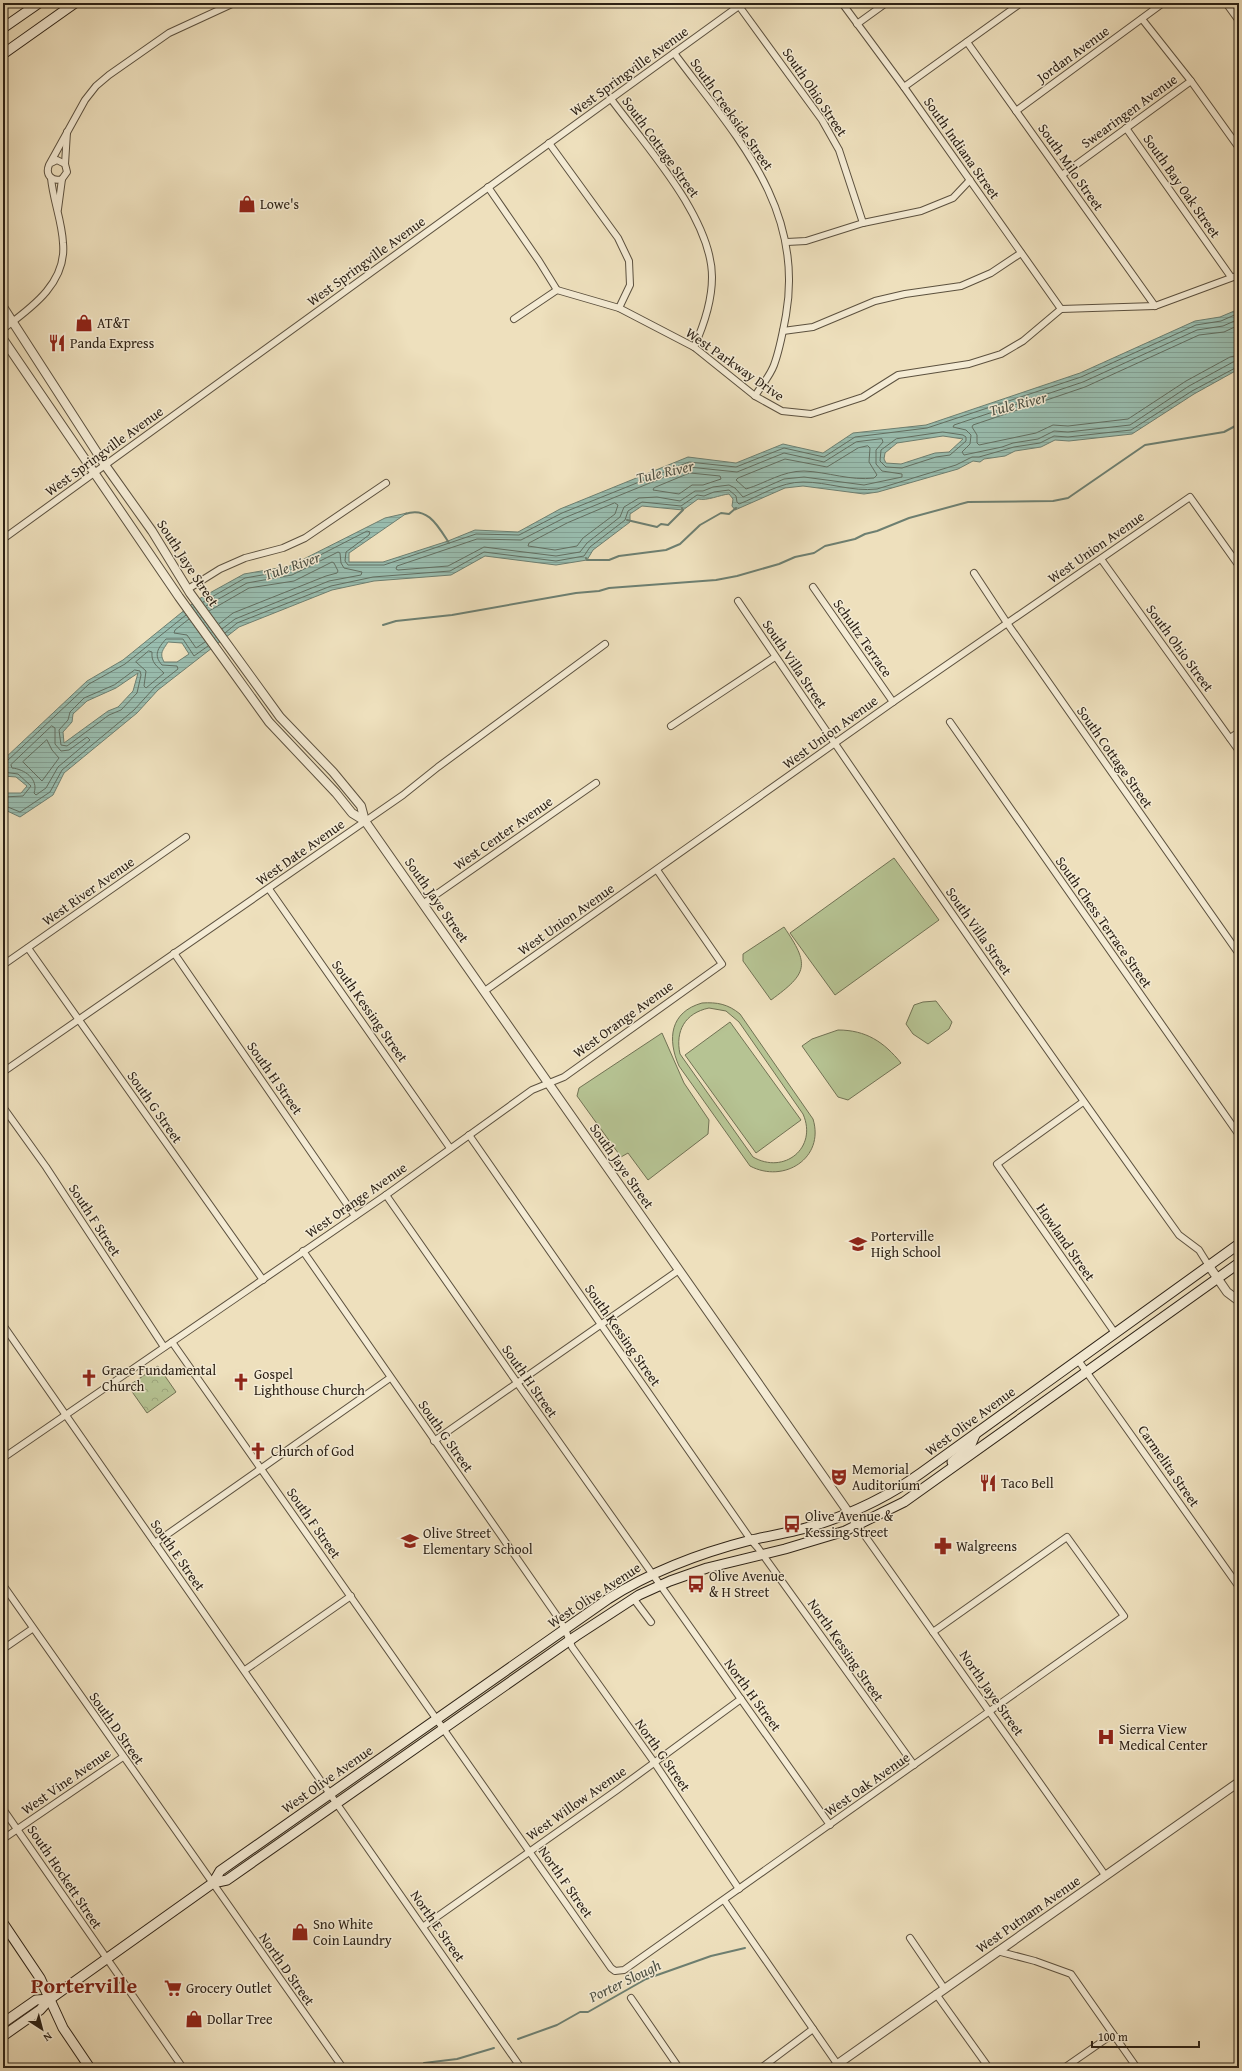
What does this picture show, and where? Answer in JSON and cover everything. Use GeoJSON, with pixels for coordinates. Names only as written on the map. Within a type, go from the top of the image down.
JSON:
{"type":"FeatureCollection","features":[{"type":"Feature","properties":{"kind":"main road"},"geometry":{"type":"LineString","coordinates":[[3,28],[39,3]]}},
{"type":"Feature","properties":{"kind":"main road"},"geometry":{"type":"LineString","coordinates":[[3,54],[75,3]]}},
{"type":"Feature","properties":{"kind":"main road","name":"West Olive Avenue"},"geometry":{"type":"LineString","coordinates":[[50,1999],[213,1883],[227,1880],[436,1719],[517,1663],[634,1598],[657,1579],[700,1555],[751,1540],[802,1529],[868,1505],[900,1487],[1239,1244]]}},
{"type":"Feature","properties":{"kind":"main road","name":"West Olive Avenue"},"geometry":{"type":"LineString","coordinates":[[334,1799],[443,1729],[497,1692],[568,1635],[617,1593],[657,1579],[707,1568],[761,1551],[806,1544],[858,1526],[892,1510],[1239,1263]]}},
{"type":"Feature","properties":{"kind":"main road"},"geometry":{"type":"LineString","coordinates":[[922,1490],[930,1478],[967,1450],[972,1444],[975,1434]]}},
{"type":"Feature","properties":{"kind":"main road"},"geometry":{"type":"LineString","coordinates":[[497,1692],[496,1686],[509,1677],[517,1663]]}},
{"type":"Feature","properties":{"kind":"main road"},"geometry":{"type":"LineString","coordinates":[[3,1923],[28,1959],[50,1999],[63,2028],[90,2068]]}},
{"type":"Feature","properties":{"kind":"main road"},"geometry":{"type":"LineString","coordinates":[[3,2023],[36,2000],[50,1999]]}},
{"type":"Feature","properties":{"kind":"main road"},"geometry":{"type":"LineString","coordinates":[[3,2036],[40,2010],[50,1999]]}},
{"type":"Feature","properties":{"kind":"street"},"geometry":{"type":"LineString","coordinates":[[3,8],[9,3]]}},
{"type":"Feature","properties":{"kind":"street"},"geometry":{"type":"LineString","coordinates":[[3,329],[41,299],[48,290],[63,258],[64,244],[58,209],[53,199],[51,178],[48,172],[51,163],[85,100],[109,75],[169,33],[234,3]]}},
{"type":"Feature","properties":{"kind":"street","name":"South Indiana Street"},"geometry":{"type":"LineString","coordinates":[[842,3],[904,87],[1061,309]]}},
{"type":"Feature","properties":{"kind":"street"},"geometry":{"type":"LineString","coordinates":[[857,24],[886,3]]}},
{"type":"Feature","properties":{"kind":"street"},"geometry":{"type":"LineString","coordinates":[[904,87],[1021,3]]}},
{"type":"Feature","properties":{"kind":"street","name":"Jordan Avenue"},"geometry":{"type":"LineString","coordinates":[[1016,110],[1163,3]]}},
{"type":"Feature","properties":{"kind":"street"},"geometry":{"type":"LineString","coordinates":[[1226,3],[1239,21]]}},
{"type":"Feature","properties":{"kind":"street","name":"West Springville Avenue"},"geometry":{"type":"LineString","coordinates":[[3,538],[741,5]]}},
{"type":"Feature","properties":{"kind":"street","name":"South Ohio Street"},"geometry":{"type":"LineString","coordinates":[[741,5],[822,120],[839,150],[863,222]]}},
{"type":"Feature","properties":{"kind":"street"},"geometry":{"type":"LineString","coordinates":[[1142,19],[1191,81],[1239,148]]}},
{"type":"Feature","properties":{"kind":"street","name":"South Milo Street"},"geometry":{"type":"LineString","coordinates":[[967,42],[1154,306]]}},
{"type":"Feature","properties":{"kind":"street","name":"South Creekside Street"},"geometry":{"type":"LineString","coordinates":[[674,53],[755,163],[778,212],[787,242],[790,291],[783,331],[774,366],[755,396]]}},
{"type":"Feature","properties":{"kind":"street","name":"Swearingen Avenue"},"geometry":{"type":"LineString","coordinates":[[1062,175],[1191,81]]}},
{"type":"Feature","properties":{"kind":"street","name":"South Cottage Street"},"geometry":{"type":"LineString","coordinates":[[611,99],[684,196],[708,250],[712,277],[705,323],[694,347]]}},
{"type":"Feature","properties":{"kind":"street","name":"South Bay Oak Street"},"geometry":{"type":"LineString","coordinates":[[1126,128],[1231,277]]}},
{"type":"Feature","properties":{"kind":"street"},"geometry":{"type":"LineString","coordinates":[[58,209],[62,179],[67,172],[65,164],[67,132]]}},
{"type":"Feature","properties":{"kind":"street"},"geometry":{"type":"LineString","coordinates":[[549,143],[618,238],[629,261],[630,284],[619,308]]}},
{"type":"Feature","properties":{"kind":"street"},"geometry":{"type":"LineString","coordinates":[[51,163],[57,160],[65,164]]}},
{"type":"Feature","properties":{"kind":"street"},"geometry":{"type":"LineString","coordinates":[[51,178],[57,180],[62,179]]}},
{"type":"Feature","properties":{"kind":"street"},"geometry":{"type":"LineString","coordinates":[[787,242],[806,241],[863,222],[921,211],[953,198],[970,180]]}},
{"type":"Feature","properties":{"kind":"street"},"geometry":{"type":"LineString","coordinates":[[488,187],[557,290],[514,319]]}},
{"type":"Feature","properties":{"kind":"street"},"geometry":{"type":"LineString","coordinates":[[783,331],[813,328],[875,301],[905,294],[961,286],[991,274],[1021,253]]}},
{"type":"Feature","properties":{"kind":"street"},"geometry":{"type":"LineString","coordinates":[[1061,309],[1154,306],[1239,275]]}},
{"type":"Feature","properties":{"kind":"street","name":"West Parkway Drive"},"geometry":{"type":"LineString","coordinates":[[557,290],[619,308],[694,347],[755,396],[782,411],[811,414],[863,397],[898,375],[969,364],[1006,352],[1023,341],[1061,309]]}},
{"type":"Feature","properties":{"kind":"street","name":"South Jaye Street"},"geometry":{"type":"LineString","coordinates":[[3,307],[105,465],[152,531],[189,591],[280,717],[333,772],[361,806],[366,821],[486,990],[549,1084],[858,1526]]}},
{"type":"Feature","properties":{"kind":"street","name":"South Jaye Street"},"geometry":{"type":"LineString","coordinates":[[3,339],[179,597],[269,722],[336,793],[352,813],[366,821]]}},
{"type":"Feature","properties":{"kind":"street"},"geometry":{"type":"LineString","coordinates":[[189,591],[220,569],[245,558],[283,548],[305,538],[386,483]]}},
{"type":"Feature","properties":{"kind":"street","name":"West Union Avenue"},"geometry":{"type":"LineString","coordinates":[[486,990],[893,702],[1190,497],[1239,566]]}},
{"type":"Feature","properties":{"kind":"street","name":"South Ohio Street"},"geometry":{"type":"LineString","coordinates":[[1101,559],[1239,751]]}},
{"type":"Feature","properties":{"kind":"street","name":"South Cottage Street"},"geometry":{"type":"LineString","coordinates":[[974,573],[1007,623],[1239,954]]}},
{"type":"Feature","properties":{"kind":"street","name":"Schultz Terrace"},"geometry":{"type":"LineString","coordinates":[[813,587],[893,702]]}},
{"type":"Feature","properties":{"kind":"street","name":"South Villa Street"},"geometry":{"type":"LineString","coordinates":[[738,601],[834,744],[1083,1102],[1178,1235],[1199,1250],[1209,1266]]}},
{"type":"Feature","properties":{"kind":"street","name":"West Date Avenue"},"geometry":{"type":"LineString","coordinates":[[3,1072],[403,795],[438,767],[605,644]]}},
{"type":"Feature","properties":{"kind":"street"},"geometry":{"type":"LineString","coordinates":[[672,726],[775,657]]}},
{"type":"Feature","properties":{"kind":"street","name":"South Chess Terrace Street"},"geometry":{"type":"LineString","coordinates":[[950,722],[1239,1135]]}},
{"type":"Feature","properties":{"kind":"street"},"geometry":{"type":"LineString","coordinates":[[1230,738],[1239,732]]}},
{"type":"Feature","properties":{"kind":"street","name":"West Center Avenue"},"geometry":{"type":"LineString","coordinates":[[424,903],[596,783]]}},
{"type":"Feature","properties":{"kind":"street","name":"West River Avenue"},"geometry":{"type":"LineString","coordinates":[[3,965],[186,837]]}},
{"type":"Feature","properties":{"kind":"street","name":"West Orange Avenue"},"geometry":{"type":"LineString","coordinates":[[3,1458],[356,1216],[532,1090],[564,1077],[722,964],[657,870]]}},
{"type":"Feature","properties":{"kind":"street","name":"South Kessing Street"},"geometry":{"type":"LineString","coordinates":[[269,889],[450,1148]]}},
{"type":"Feature","properties":{"kind":"street","name":"South G Street"},"geometry":{"type":"LineString","coordinates":[[28,948],[263,1280]]}},
{"type":"Feature","properties":{"kind":"street","name":"South H Street"},"geometry":{"type":"LineString","coordinates":[[174,953],[356,1216]]}},
{"type":"Feature","properties":{"kind":"street","name":"Howland Street"},"geometry":{"type":"LineString","coordinates":[[1083,1102],[997,1164],[1115,1333]]}},
{"type":"Feature","properties":{"kind":"street","name":"South F Street"},"geometry":{"type":"LineString","coordinates":[[3,1107],[46,1167],[164,1347]]}},
{"type":"Feature","properties":{"kind":"street","name":"South Kessing Street"},"geometry":{"type":"LineString","coordinates":[[469,1136],[751,1540],[761,1551]]}},
{"type":"Feature","properties":{"kind":"street","name":"South H Street"},"geometry":{"type":"LineString","coordinates":[[386,1195],[657,1579]]}},
{"type":"Feature","properties":{"kind":"street","name":"South G Street"},"geometry":{"type":"LineString","coordinates":[[303,1251],[568,1635]]}},
{"type":"Feature","properties":{"kind":"street"},"geometry":{"type":"LineString","coordinates":[[1209,1266],[1227,1292],[1239,1301]]}},
{"type":"Feature","properties":{"kind":"street"},"geometry":{"type":"LineString","coordinates":[[434,1441],[518,1384],[600,1324],[679,1270]]}},
{"type":"Feature","properties":{"kind":"street","name":"South E Street"},"geometry":{"type":"LineString","coordinates":[[3,1324],[334,1799]]}},
{"type":"Feature","properties":{"kind":"street","name":"South F Street"},"geometry":{"type":"LineString","coordinates":[[172,1342],[436,1719]]}},
{"type":"Feature","properties":{"kind":"street","name":"Carmelita Street"},"geometry":{"type":"LineString","coordinates":[[1078,1360],[1239,1587]]}},
{"type":"Feature","properties":{"kind":"street"},"geometry":{"type":"LineString","coordinates":[[155,1543],[390,1378]]}},
{"type":"Feature","properties":{"kind":"street","name":"North Jaye Street"},"geometry":{"type":"LineString","coordinates":[[858,1526],[1105,1876]]}},
{"type":"Feature","properties":{"kind":"street","name":"West Oak Avenue"},"geometry":{"type":"LineString","coordinates":[[624,1970],[1124,1616],[1067,1537],[933,1632]]}},
{"type":"Feature","properties":{"kind":"street","name":"North Kessing Street"},"geometry":{"type":"LineString","coordinates":[[761,1551],[914,1765]]}},
{"type":"Feature","properties":{"kind":"street","name":"North H Street"},"geometry":{"type":"LineString","coordinates":[[657,1579],[830,1825]]}},
{"type":"Feature","properties":{"kind":"street","name":"South D Street"},"geometry":{"type":"LineString","coordinates":[[3,1585],[122,1757],[213,1883]]}},
{"type":"Feature","properties":{"kind":"street"},"geometry":{"type":"LineString","coordinates":[[245,1670],[351,1596]]}},
{"type":"Feature","properties":{"kind":"street"},"geometry":{"type":"LineString","coordinates":[[634,1598],[651,1622]]}},
{"type":"Feature","properties":{"kind":"street"},"geometry":{"type":"LineString","coordinates":[[3,1649],[32,1629]]}},
{"type":"Feature","properties":{"kind":"street","name":"North G Street"},"geometry":{"type":"LineString","coordinates":[[568,1635],[572,1647],[654,1762],[739,1889]]}},
{"type":"Feature","properties":{"kind":"street","name":"West Willow Avenue"},"geometry":{"type":"LineString","coordinates":[[424,1926],[741,1699]]}},
{"type":"Feature","properties":{"kind":"street","name":"North F Street"},"geometry":{"type":"LineString","coordinates":[[436,1719],[530,1850],[611,1968],[615,1971],[624,1970]]}},
{"type":"Feature","properties":{"kind":"street","name":"West Vine Avenue"},"geometry":{"type":"LineString","coordinates":[[3,1839],[122,1757]]}},
{"type":"Feature","properties":{"kind":"street","name":"West Putnam Avenue"},"geometry":{"type":"LineString","coordinates":[[837,2067],[944,1988],[1239,1782]]}},
{"type":"Feature","properties":{"kind":"street","name":"North E Street"},"geometry":{"type":"LineString","coordinates":[[334,1799],[424,1926],[521,2068]]}},
{"type":"Feature","properties":{"kind":"street","name":"South Hockett Street"},"geometry":{"type":"LineString","coordinates":[[3,1809],[183,2068]]}},
{"type":"Feature","properties":{"kind":"street","name":"North D Street"},"geometry":{"type":"LineString","coordinates":[[213,1883],[343,2068]]}},
{"type":"Feature","properties":{"kind":"street"},"geometry":{"type":"LineString","coordinates":[[724,1900],[814,2029],[837,2067]]}},
{"type":"Feature","properties":{"kind":"street"},"geometry":{"type":"LineString","coordinates":[[910,1938],[944,1988]]}},
{"type":"Feature","properties":{"kind":"street"},"geometry":{"type":"LineString","coordinates":[[1000,1949],[1071,1974],[1137,2068]]}},
{"type":"Feature","properties":{"kind":"street"},"geometry":{"type":"LineString","coordinates":[[936,1994],[989,2068]]}},
{"type":"Feature","properties":{"kind":"street"},"geometry":{"type":"LineString","coordinates":[[631,1998],[679,2068]]}},
{"type":"Feature","properties":{"kind":"street"},"geometry":{"type":"LineString","coordinates":[[761,2068],[814,2029]]}},
{"type":"Feature","properties":{"kind":"street"},"geometry":{"type":"LineString","coordinates":[[1064,2068],[1113,2034]]}},
{"type":"Feature","properties":{"kind":"green space"},"geometry":{"type":"Polygon","coordinates":[[[894,858],[939,920],[835,995],[790,933],[894,858]]]}},
{"type":"Feature","properties":{"kind":"green space"},"geometry":{"type":"Polygon","coordinates":[[[784,927],[798,951],[801,960],[801,968],[792,983],[771,1000],[743,961],[743,954],[784,927]]]}},
{"type":"Feature","properties":{"kind":"green space"},"geometry":{"type":"Polygon","coordinates":[[[936,1001],[952,1022],[949,1029],[928,1044],[913,1034],[906,1024],[914,1005],[923,1002],[936,1001]]]}},
{"type":"Feature","properties":{"kind":"green space"},"geometry":{"type":"Polygon","coordinates":[[[702,1003],[717,1003],[727,1006],[740,1014],[813,1119],[815,1133],[813,1145],[807,1156],[799,1164],[776,1172],[763,1171],[750,1166],[679,1066],[673,1046],[674,1028],[677,1020],[691,1007],[702,1003]],[[709,1008],[701,1010],[688,1019],[684,1024],[679,1038],[680,1054],[753,1157],[765,1162],[776,1163],[786,1160],[795,1155],[802,1147],[806,1138],[806,1126],[803,1114],[739,1022],[726,1011],[709,1008]]]}},
{"type":"Feature","properties":{"kind":"green space"},"geometry":{"type":"Polygon","coordinates":[[[730,1022],[801,1120],[756,1153],[685,1055],[730,1022]]]}},
{"type":"Feature","properties":{"kind":"green space"},"geometry":{"type":"Polygon","coordinates":[[[838,1030],[857,1032],[874,1039],[888,1049],[901,1063],[848,1100],[838,1097],[802,1046],[812,1039],[838,1030]]]}},
{"type":"Feature","properties":{"kind":"green space"},"geometry":{"type":"Polygon","coordinates":[[[662,1033],[684,1083],[709,1120],[708,1134],[648,1180],[628,1153],[621,1157],[577,1096],[579,1088],[662,1033]]]}},
{"type":"Feature","properties":{"kind":"green space"},"geometry":{"type":"Polygon","coordinates":[[[158,1366],[176,1392],[147,1413],[128,1386],[158,1366]]]}},
{"type":"Feature","properties":{"kind":"water","name":"Tule River"},"geometry":{"type":"Polygon","coordinates":[[[1239,309],[1239,369],[1194,394],[1132,434],[1069,441],[1055,440],[1041,447],[1015,451],[1005,456],[984,459],[980,462],[973,461],[958,469],[878,492],[864,494],[803,486],[785,488],[735,510],[732,506],[733,499],[729,494],[706,499],[698,499],[683,510],[642,506],[630,514],[630,522],[593,550],[587,560],[556,565],[485,556],[451,575],[374,581],[332,590],[239,627],[158,690],[137,713],[64,773],[53,795],[20,817],[3,809],[3,793],[21,793],[27,786],[16,777],[3,776],[3,760],[87,681],[123,660],[197,600],[244,574],[290,566],[385,518],[407,513],[349,553],[349,562],[383,562],[448,541],[475,530],[518,532],[560,509],[688,457],[736,463],[783,444],[823,453],[853,433],[926,425],[1080,373],[1195,321],[1220,317],[1239,309]],[[943,436],[897,443],[885,453],[884,459],[886,463],[901,464],[935,453],[949,452],[963,439],[943,436]],[[168,642],[163,649],[162,656],[164,662],[177,662],[189,654],[182,643],[168,642]],[[138,673],[116,688],[87,701],[73,714],[72,722],[63,732],[64,743],[108,711],[118,707],[133,691],[138,673]]]}},
{"type":"Feature","properties":{"kind":"waterway"},"geometry":{"type":"LineString","coordinates":[[383,625],[396,621],[452,615],[576,593],[599,591],[609,588],[716,580],[737,576],[779,564],[795,557],[814,553],[825,546],[855,539],[909,518],[968,502],[1053,501],[1068,498],[1145,445],[1224,432],[1239,424]]}},
{"type":"Feature","properties":{"kind":"waterway"},"geometry":{"type":"LineString","coordinates":[[627,520],[657,527],[661,524],[668,525],[683,510],[682,508]]}},
{"type":"Feature","properties":{"kind":"waterway"},"geometry":{"type":"LineString","coordinates":[[586,558],[587,560],[609,560],[619,556],[666,550],[680,544],[700,525],[721,513],[729,514],[736,508]]}},
{"type":"Feature","properties":{"kind":"waterway"},"geometry":{"type":"LineString","coordinates":[[405,514],[413,512],[426,515],[432,519],[449,543]]}},
{"type":"Feature","properties":{"kind":"waterway","name":"Porter Slough"},"geometry":{"type":"LineString","coordinates":[[518,2039],[557,2025],[580,2012],[588,2012],[646,1979],[711,1956],[745,1948]]}},
{"type":"Feature","properties":{"kind":"waterway","name":"Porter Slough"},"geometry":{"type":"LineString","coordinates":[[424,2063],[457,2059],[494,2048]]}},
{"type":"Feature","properties":{"kind":"waterway","name":"Porter Slough"},"geometry":{"type":"LineString","coordinates":[[401,2068],[408,2067]]}},
{"type":"Feature","properties":{"kind":"place","name":"Lowe's"},"geometry":{"type":"Point","coordinates":[247,204]}},
{"type":"Feature","properties":{"kind":"place","name":"AT&T"},"geometry":{"type":"Point","coordinates":[84,323]}},
{"type":"Feature","properties":{"kind":"place","name":"Panda Express"},"geometry":{"type":"Point","coordinates":[57,343]}},
{"type":"Feature","properties":{"kind":"place","name":"Porterville High School"},"geometry":{"type":"Point","coordinates":[858,1244]}},
{"type":"Feature","properties":{"kind":"place","name":"Grace Fundamental Church"},"geometry":{"type":"Point","coordinates":[89,1378]}},
{"type":"Feature","properties":{"kind":"place","name":"Gospel Lighthouse Church"},"geometry":{"type":"Point","coordinates":[241,1382]}},
{"type":"Feature","properties":{"kind":"place","name":"Church of God"},"geometry":{"type":"Point","coordinates":[258,1451]}},
{"type":"Feature","properties":{"kind":"place","name":"Memorial Auditorium"},"geometry":{"type":"Point","coordinates":[839,1477]}},
{"type":"Feature","properties":{"kind":"place","name":"Taco Bell"},"geometry":{"type":"Point","coordinates":[988,1483]}},
{"type":"Feature","properties":{"kind":"place","name":"Olive Avenue & Kessing Street"},"geometry":{"type":"Point","coordinates":[792,1524]}},
{"type":"Feature","properties":{"kind":"place","name":"Olive Street Elementary School"},"geometry":{"type":"Point","coordinates":[410,1541]}},
{"type":"Feature","properties":{"kind":"place","name":"Walgreens"},"geometry":{"type":"Point","coordinates":[943,1546]}},
{"type":"Feature","properties":{"kind":"place","name":"Olive Avenue & H Street"},"geometry":{"type":"Point","coordinates":[696,1584]}},
{"type":"Feature","properties":{"kind":"place","name":"Sierra View Medical Center"},"geometry":{"type":"Point","coordinates":[1106,1737]}},
{"type":"Feature","properties":{"kind":"place","name":"Sno White Coin Laundry"},"geometry":{"type":"Point","coordinates":[300,1932]}},
{"type":"Feature","properties":{"kind":"place","name":"Grocery Outlet"},"geometry":{"type":"Point","coordinates":[173,1988]}},
{"type":"Feature","properties":{"kind":"place","name":"Dollar Tree"},"geometry":{"type":"Point","coordinates":[194,2019]}},
{"type":"Feature","properties":{"kind":"district","name":"Porterville"},"geometry":{"type":"Point","coordinates":[84,1985]}}]}
